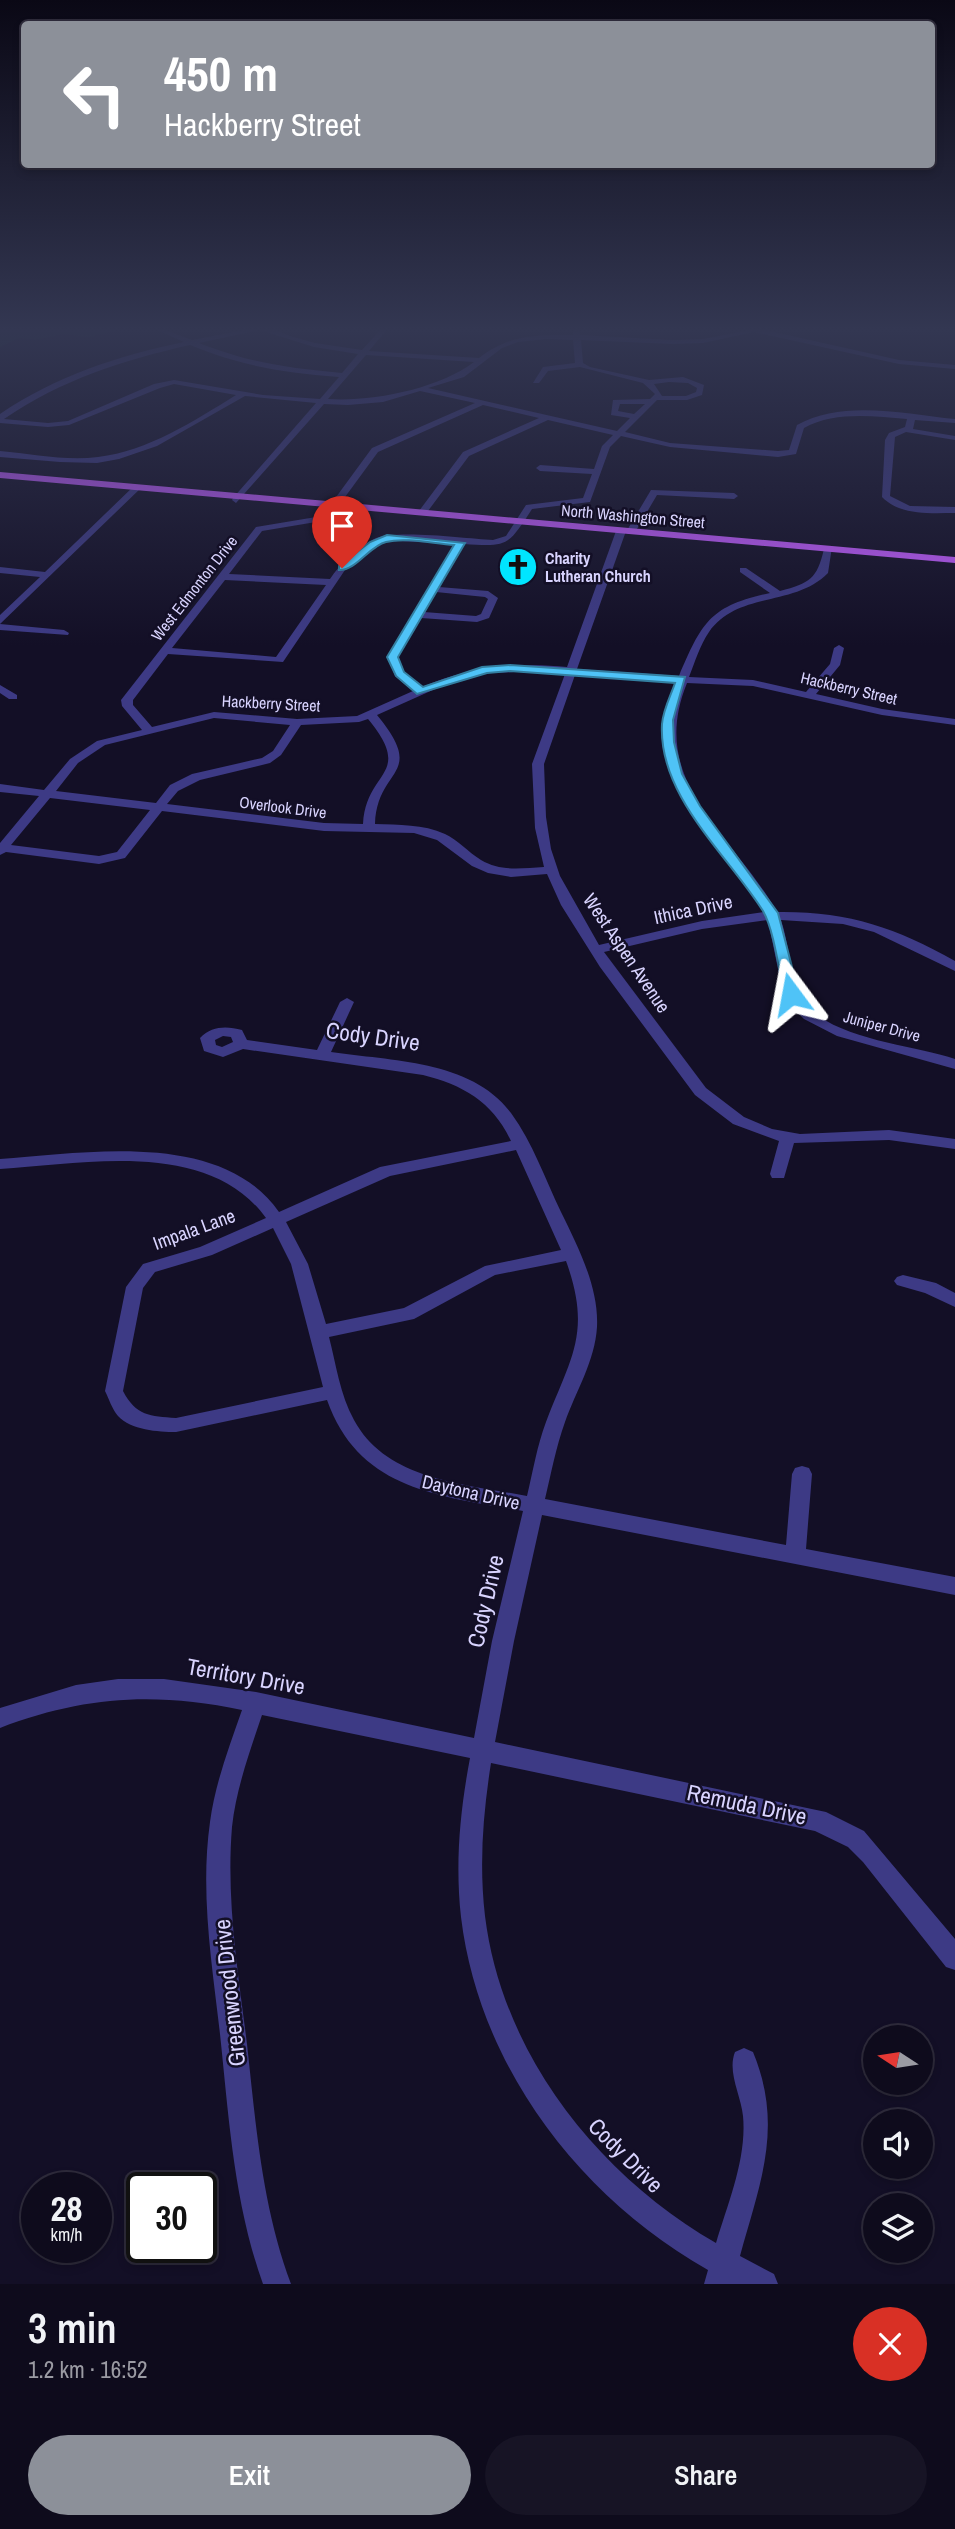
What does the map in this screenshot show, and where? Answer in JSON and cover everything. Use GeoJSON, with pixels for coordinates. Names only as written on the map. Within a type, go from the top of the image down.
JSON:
{"type":"FeatureCollection","features":[{"type":"Feature","properties":{"kind":"main road","name":"North Washington Street"},"geometry":{"type":"LineString","coordinates":[[0,477],[955,560]]}},
{"type":"Feature","properties":{"kind":"street"},"geometry":{"type":"LineString","coordinates":[[0,454],[79,460],[110,458],[174,434]]}},
{"type":"Feature","properties":{"kind":"street"},"geometry":{"type":"LineString","coordinates":[[238,498],[294,434]]}},
{"type":"Feature","properties":{"kind":"street"},"geometry":{"type":"LineString","coordinates":[[334,506],[375,450],[408,434]]}},
{"type":"Feature","properties":{"kind":"street"},"geometry":{"type":"LineString","coordinates":[[422,513],[466,454],[511,434]]}},
{"type":"Feature","properties":{"kind":"street"},"geometry":{"type":"LineString","coordinates":[[165,651],[279,660],[350,561],[382,539],[503,542],[509,538],[529,507],[587,500],[606,446],[617,434]]}},
{"type":"Feature","properties":{"kind":"street"},"geometry":{"type":"LineString","coordinates":[[625,434],[686,447],[787,454],[796,447],[799,434]]}},
{"type":"Feature","properties":{"kind":"street"},"geometry":{"type":"LineString","coordinates":[[895,434],[889,440],[886,497],[894,504],[910,508],[955,510]]}},
{"type":"Feature","properties":{"kind":"street"},"geometry":{"type":"LineString","coordinates":[[928,434],[955,438]]}},
{"type":"Feature","properties":{"kind":"street"},"geometry":{"type":"LineString","coordinates":[[540,468],[596,472]]}},
{"type":"Feature","properties":{"kind":"street"},"geometry":{"type":"LineString","coordinates":[[0,621],[136,489]]}},
{"type":"Feature","properties":{"kind":"street","name":"West Aspen Avenue"},"geometry":{"type":"LineString","coordinates":[[734,496],[654,492],[646,512],[626,532],[569,671],[538,764],[538,804],[545,850],[552,870],[597,950],[705,1097],[735,1119],[801,1139],[881,1135],[955,1143]]}},
{"type":"Feature","properties":{"kind":"street","name":"West Edmonton Drive"},"geometry":{"type":"LineString","coordinates":[[148,730],[128,706],[127,700],[259,529],[272,524],[313,522],[334,506]]}},
{"type":"Feature","properties":{"kind":"street"},"geometry":{"type":"LineString","coordinates":[[421,692],[399,674],[393,657],[460,543]]}},
{"type":"Feature","properties":{"kind":"street","name":"Juniper Drive"},"geometry":{"type":"LineString","coordinates":[[829,549],[826,567],[818,578],[779,595],[723,609],[704,632],[682,680],[668,720],[668,742],[676,774],[694,806],[771,913],[791,994],[809,1016],[841,1032],[955,1064]]}},
{"type":"Feature","properties":{"kind":"street"},"geometry":{"type":"LineString","coordinates":[[0,570],[47,575]]}},
{"type":"Feature","properties":{"kind":"street"},"geometry":{"type":"LineString","coordinates":[[743,570],[779,595]]}},
{"type":"Feature","properties":{"kind":"street"},"geometry":{"type":"LineString","coordinates":[[222,578],[333,582]]}},
{"type":"Feature","properties":{"kind":"street"},"geometry":{"type":"LineString","coordinates":[[418,615],[477,619],[485,616],[493,598],[488,594],[433,589]]}},
{"type":"Feature","properties":{"kind":"street"},"geometry":{"type":"LineString","coordinates":[[0,627],[64,634]]}},
{"type":"Feature","properties":{"kind":"street"},"geometry":{"type":"LineString","coordinates":[[808,695],[835,665],[839,648]]}},
{"type":"Feature","properties":{"kind":"street","name":"Hackberry Street"},"geometry":{"type":"LineString","coordinates":[[1,849],[85,752],[109,740],[214,715],[297,722],[342,722],[371,715],[421,692],[485,670],[569,671],[753,683],[882,712],[955,722]]}},
{"type":"Feature","properties":{"kind":"street"},"geometry":{"type":"LineString","coordinates":[[0,688],[13,697]]}},
{"type":"Feature","properties":{"kind":"street"},"geometry":{"type":"LineString","coordinates":[[369,828],[367,815],[374,794],[389,776],[397,756],[395,744],[371,715]]}},
{"type":"Feature","properties":{"kind":"street"},"geometry":{"type":"LineString","coordinates":[[1,849],[99,860],[115,859],[121,855],[168,793],[189,780],[249,767],[272,758],[297,722]]}},
{"type":"Feature","properties":{"kind":"street","name":"Overlook Drive"},"geometry":{"type":"LineString","coordinates":[[0,788],[324,827],[425,831],[448,841],[477,863],[493,870],[511,873],[552,870]]}},
{"type":"Feature","properties":{"kind":"street","name":"Ithica Drive"},"geometry":{"type":"LineString","coordinates":[[597,950],[771,913],[825,916],[867,924],[906,940],[955,967]]}},
{"type":"Feature","properties":{"kind":"street"},"geometry":{"type":"LineString","coordinates":[[322,1055],[347,1002]]}},
{"type":"Feature","properties":{"kind":"street","name":"Cody Drive"},"geometry":{"type":"LineString","coordinates":[[240,1044],[423,1070],[460,1080],[497,1103],[513,1124],[570,1254],[587,1301],[587,1336],[554,1427],[501,1642],[471,1830],[471,1895],[481,1957],[506,2031],[542,2097],[598,2169],[635,2205],[721,2274],[764,2284]]}},
{"type":"Feature","properties":{"kind":"street"},"geometry":{"type":"LineString","coordinates":[[778,1174],[788,1136]]}},
{"type":"Feature","properties":{"kind":"street","name":"Impala Lane"},"geometry":{"type":"LineString","coordinates":[[333,1392],[164,1425],[132,1416],[124,1410],[114,1391],[135,1287],[143,1274],[158,1264],[206,1251],[386,1171],[522,1144]]}},
{"type":"Feature","properties":{"kind":"street","name":"Daytona Drive"},"geometry":{"type":"LineString","coordinates":[[0,1164],[119,1157],[176,1161],[237,1185],[277,1220],[300,1260],[333,1392],[344,1420],[360,1443],[399,1473],[448,1489],[955,1586]]}},
{"type":"Feature","properties":{"kind":"street"},"geometry":{"type":"LineString","coordinates":[[318,1332],[408,1314],[491,1270],[570,1254]]}},
{"type":"Feature","properties":{"kind":"street"},"geometry":{"type":"LineString","coordinates":[[903,1281],[942,1293],[955,1301]]}},
{"type":"Feature","properties":{"kind":"street"},"geometry":{"type":"LineString","coordinates":[[794,1555],[802,1474]]}},
{"type":"Feature","properties":{"kind":"street","name":"Territory Drive"},"geometry":{"type":"LineString","coordinates":[[0,1718],[30,1706],[126,1689],[155,1688],[256,1702],[483,1750]]}},
{"type":"Feature","properties":{"kind":"street","name":"Greenwood Drive"},"geometry":{"type":"LineString","coordinates":[[256,1702],[225,1797],[219,1852],[219,1908],[251,2184],[262,2240],[277,2284]]}},
{"type":"Feature","properties":{"kind":"street","name":"Remuda Drive"},"geometry":{"type":"LineString","coordinates":[[483,1750],[798,1815],[838,1828],[871,1854],[955,1958]]}},
{"type":"Feature","properties":{"kind":"street"},"geometry":{"type":"LineString","coordinates":[[721,2274],[754,2157],[756,2136],[753,2097],[744,2061]]}},
{"type":"Feature","properties":{"kind":"place","name":"Charity Lutheran Church"},"geometry":{"type":"Point","coordinates":[518,567]}},
{"type":"Feature","properties":{"kind":"route"},"geometry":{"type":"LineString","coordinates":[[342,568],[382,539],[404,538],[460,543],[393,657],[399,674],[421,692],[457,677],[485,670],[510,668],[682,680],[671,706],[667,735],[676,774],[694,806],[771,913],[776,924],[791,994]]}}]}
